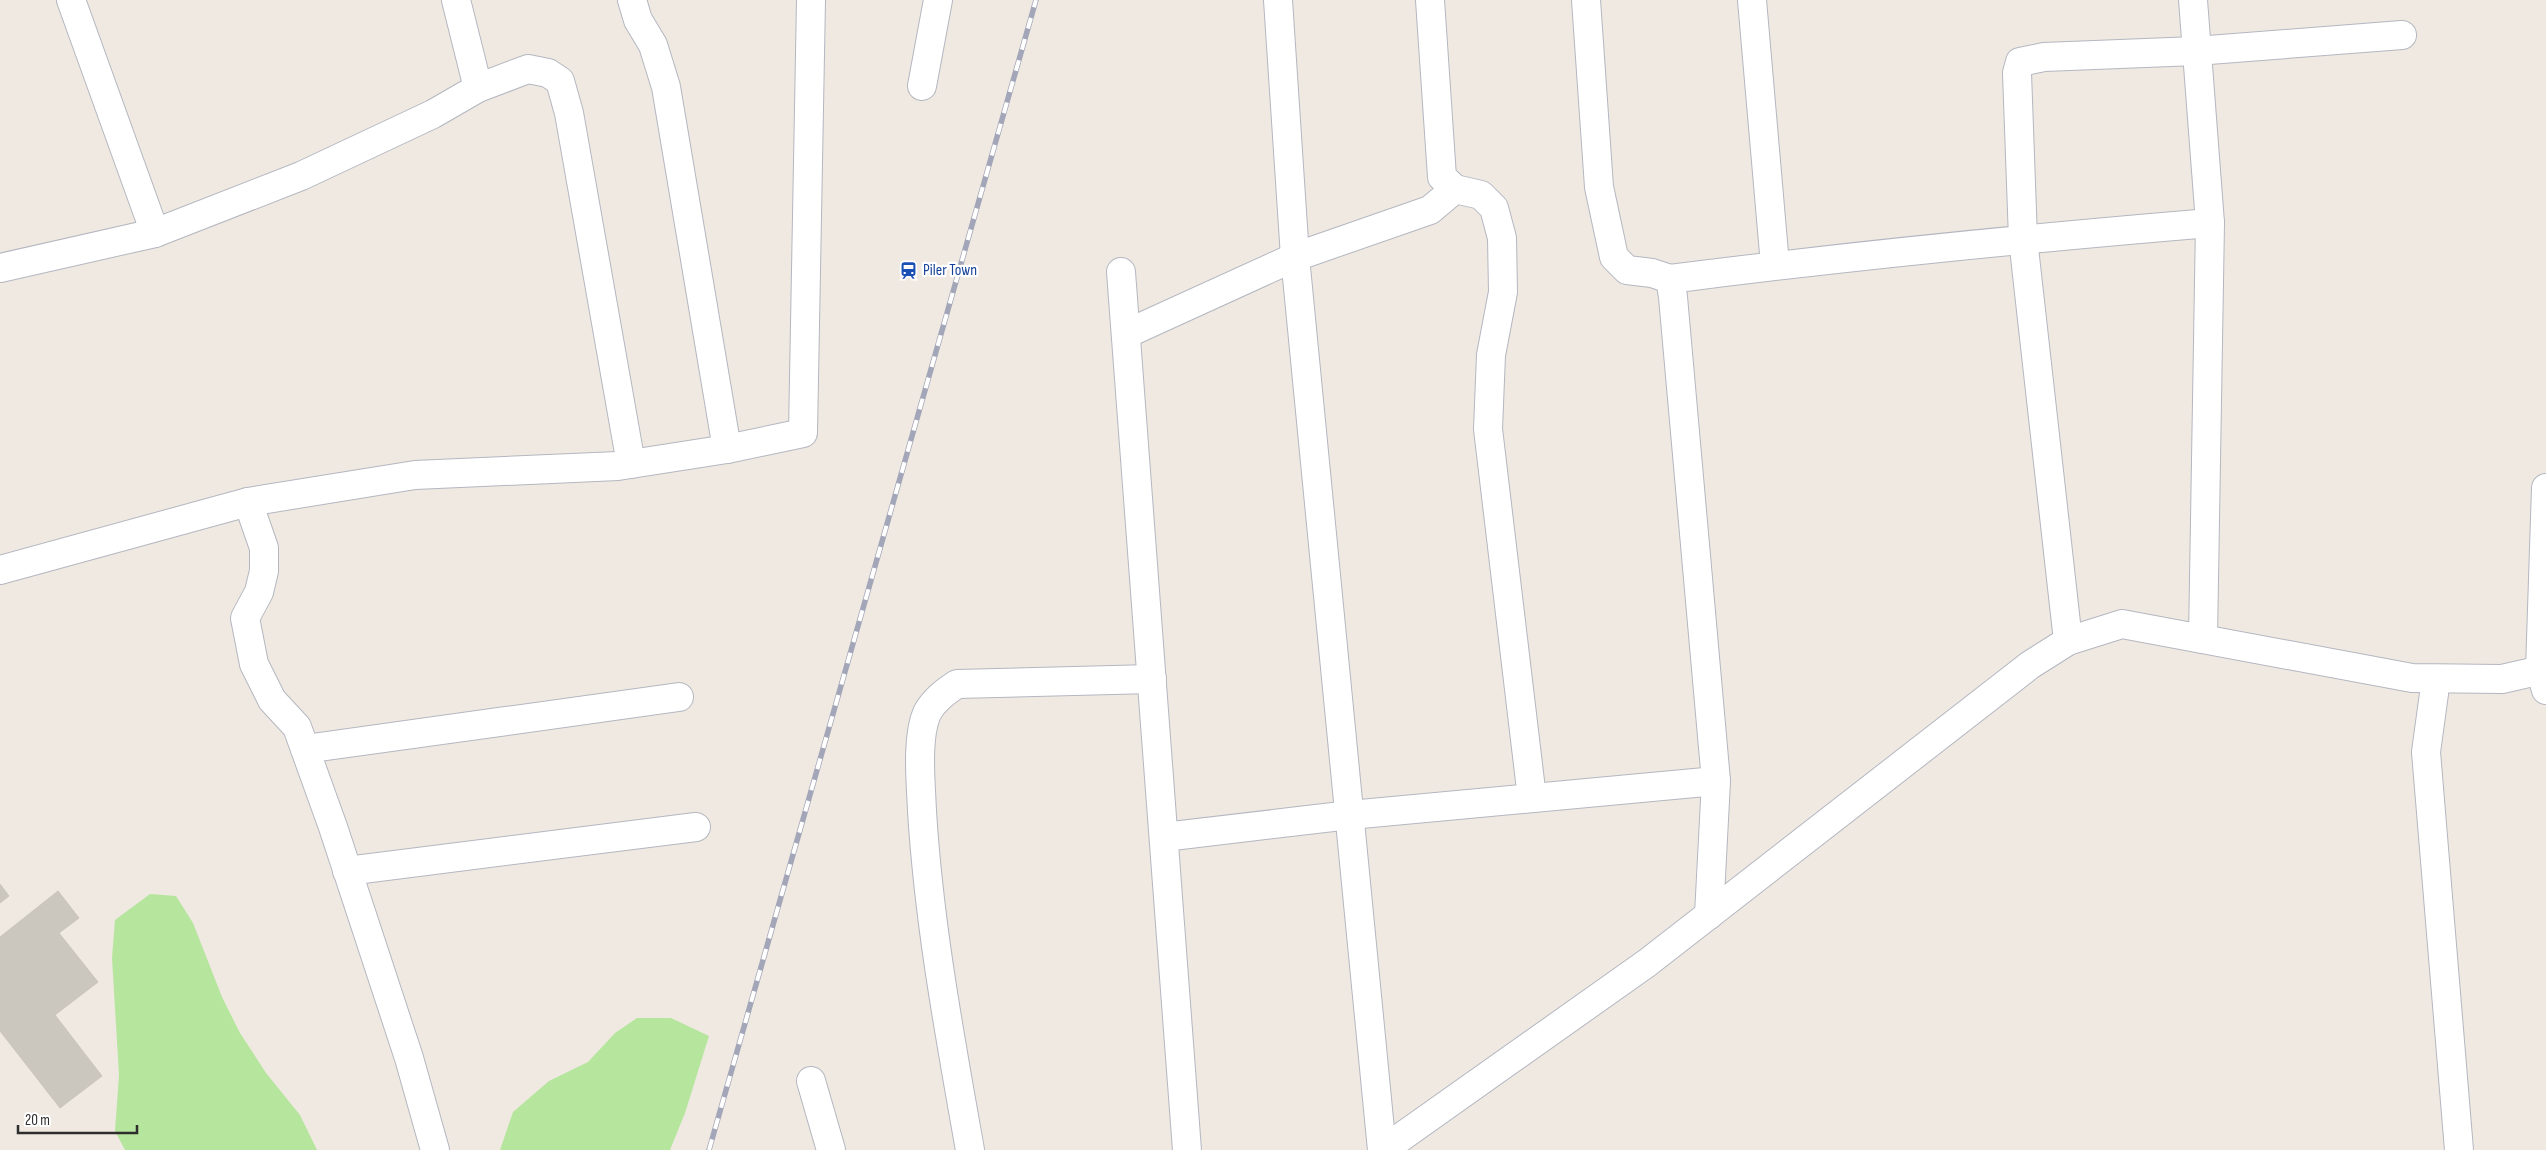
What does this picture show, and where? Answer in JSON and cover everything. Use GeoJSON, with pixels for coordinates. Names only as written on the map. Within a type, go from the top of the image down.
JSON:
{"type":"FeatureCollection","features":[{"type":"Feature","properties":{"kind":"street"},"geometry":{"type":"LineString","coordinates":[[71,0],[154,233]]}},
{"type":"Feature","properties":{"kind":"street"},"geometry":{"type":"LineString","coordinates":[[456,0],[478,88]]}},
{"type":"Feature","properties":{"kind":"street"},"geometry":{"type":"LineString","coordinates":[[632,0],[638,20],[653,45],[666,87],[727,449]]}},
{"type":"Feature","properties":{"kind":"street"},"geometry":{"type":"LineString","coordinates":[[0,570],[248,502],[416,474],[631,464],[727,449],[803,433],[810,0]]}},
{"type":"Feature","properties":{"kind":"street"},"geometry":{"type":"LineString","coordinates":[[922,86],[938,0]]}},
{"type":"Feature","properties":{"kind":"street"},"geometry":{"type":"LineString","coordinates":[[1278,0],[1295,257],[1383,1150],[1647,963],[2030,665],[2068,641],[2122,624],[2412,678],[2502,679],[2544,676],[2546,488]]}},
{"type":"Feature","properties":{"kind":"street"},"geometry":{"type":"LineString","coordinates":[[1430,0],[1442,177],[1455,189],[1482,194],[1494,208],[1502,238],[1503,292],[1490,355],[1488,429],[1532,798]]}},
{"type":"Feature","properties":{"kind":"street"},"geometry":{"type":"LineString","coordinates":[[1586,0],[1599,187],[1614,257],[1627,270],[1652,273],[1670,279],[1775,265],[2022,239],[2210,224]]}},
{"type":"Feature","properties":{"kind":"street"},"geometry":{"type":"LineString","coordinates":[[1752,0],[1775,265]]}},
{"type":"Feature","properties":{"kind":"street"},"geometry":{"type":"LineString","coordinates":[[2193,0],[2210,224],[2203,639]]}},
{"type":"Feature","properties":{"kind":"street"},"geometry":{"type":"LineString","coordinates":[[2068,641],[2022,239],[2017,73],[2020,62],[2044,57],[2196,51],[2402,35]]}},
{"type":"Feature","properties":{"kind":"street"},"geometry":{"type":"LineString","coordinates":[[0,268],[154,233],[301,176],[433,114],[478,88],[528,69],[548,73],[560,81],[569,113],[631,464]]}},
{"type":"Feature","properties":{"kind":"street"},"geometry":{"type":"LineString","coordinates":[[1126,334],[1295,257],[1430,210],[1455,189]]}},
{"type":"Feature","properties":{"kind":"street"},"geometry":{"type":"LineString","coordinates":[[1121,272],[1187,1150]]}},
{"type":"Feature","properties":{"kind":"street"},"geometry":{"type":"LineString","coordinates":[[1670,279],[1716,781],[1709,915]]}},
{"type":"Feature","properties":{"kind":"street"},"geometry":{"type":"LineString","coordinates":[[248,502],[264,548],[264,571],[259,592],[245,618],[254,664],[272,700],[296,727],[305,749],[409,1058],[434,1150]]}},
{"type":"Feature","properties":{"kind":"street"},"geometry":{"type":"LineString","coordinates":[[970,1150],[941,982],[926,881],[919,757],[927,714],[938,698],[956,684],[1152,679]]}},
{"type":"Feature","properties":{"kind":"street"},"geometry":{"type":"LineString","coordinates":[[2436,679],[2426,752],[2459,1150]]}},
{"type":"Feature","properties":{"kind":"street"},"geometry":{"type":"LineString","coordinates":[[305,749],[679,697]]}},
{"type":"Feature","properties":{"kind":"street"},"geometry":{"type":"LineString","coordinates":[[1164,837],[1350,816],[1716,781]]}},
{"type":"Feature","properties":{"kind":"street"},"geometry":{"type":"LineString","coordinates":[[347,871],[696,827]]}},
{"type":"Feature","properties":{"kind":"street"},"geometry":{"type":"LineString","coordinates":[[811,1081],[832,1150]]}},
{"type":"Feature","properties":{"kind":"green space"},"geometry":{"type":"Polygon","coordinates":[[[150,894],[176,896],[193,923],[222,997],[240,1033],[266,1073],[300,1115],[317,1150],[125,1150],[115,1131],[119,1075],[112,958],[115,920],[150,894]]]}},
{"type":"Feature","properties":{"kind":"green space"},"geometry":{"type":"Polygon","coordinates":[[[637,1018],[671,1018],[709,1036],[685,1113],[670,1150],[500,1150],[513,1112],[549,1081],[588,1062],[615,1033],[637,1018]]]}},
{"type":"Feature","properties":{"kind":"building"},"geometry":{"type":"Polygon","coordinates":[[[0,884],[9,896],[0,903],[0,884]]]}},
{"type":"Feature","properties":{"kind":"building"},"geometry":{"type":"Polygon","coordinates":[[[58,891],[79,918],[59,933],[98,982],[55,1015],[102,1076],[60,1108],[0,1031],[0,937],[58,891]]]}},
{"type":"Feature","properties":{"kind":"railway"},"geometry":{"type":"LineString","coordinates":[[709,1150],[1036,0]]}},
{"type":"Feature","properties":{"kind":"place","name":"Piler Town"},"geometry":{"type":"Point","coordinates":[909,270]}}]}
